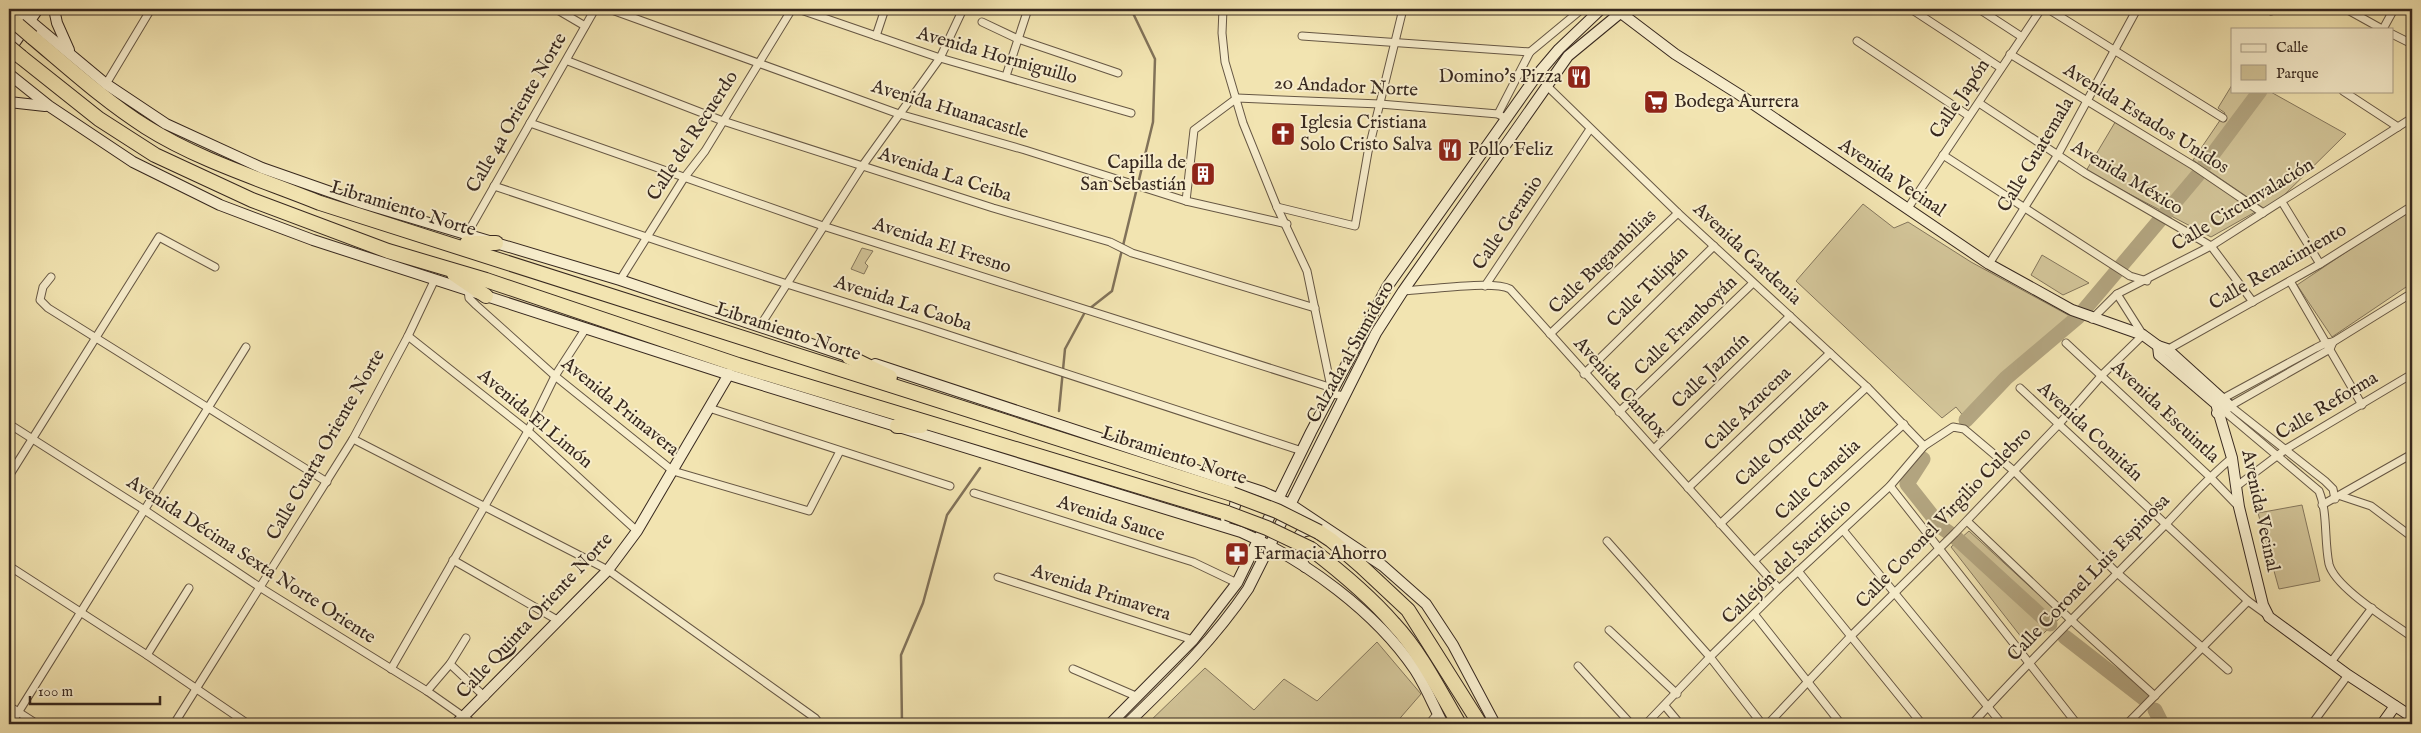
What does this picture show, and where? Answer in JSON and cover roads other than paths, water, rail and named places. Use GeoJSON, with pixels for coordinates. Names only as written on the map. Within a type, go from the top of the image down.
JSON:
{"type":"FeatureCollection","features":[{"type":"Feature","properties":{"kind":"highway","name":"Libramiento Norte"},"geometry":{"type":"LineString","coordinates":[[19,21],[32,37],[105,98],[147,127],[210,159],[320,203],[448,242],[1277,510],[1319,532],[1356,561],[1408,610],[1437,652],[1480,724]]}},
{"type":"Feature","properties":{"kind":"highway","name":"Libramiento Norte"},"geometry":{"type":"LineString","coordinates":[[9,47],[15,54],[99,119],[155,155],[260,203],[388,251],[738,365],[1227,513],[1268,528],[1311,549],[1352,580],[1395,624],[1424,663],[1459,724]]}},
{"type":"Feature","properties":{"kind":"highway"},"geometry":{"type":"LineString","coordinates":[[448,242],[496,243]]}},
{"type":"Feature","properties":{"kind":"highway"},"geometry":{"type":"LineString","coordinates":[[445,268],[486,296]]}},
{"type":"Feature","properties":{"kind":"highway"},"geometry":{"type":"LineString","coordinates":[[850,358],[938,400]]}},
{"type":"Feature","properties":{"kind":"highway"},"geometry":{"type":"LineString","coordinates":[[896,426],[934,425]]}},
{"type":"Feature","properties":{"kind":"street"},"geometry":{"type":"LineString","coordinates":[[15,54],[19,21],[16,9]]}},
{"type":"Feature","properties":{"kind":"street"},"geometry":{"type":"LineString","coordinates":[[19,21],[38,9]]}},
{"type":"Feature","properties":{"kind":"street"},"geometry":{"type":"LineString","coordinates":[[42,9],[57,23]]}},
{"type":"Feature","properties":{"kind":"street"},"geometry":{"type":"LineString","coordinates":[[54,9],[57,23],[72,55]]}},
{"type":"Feature","properties":{"kind":"street"},"geometry":{"type":"LineString","coordinates":[[106,84],[151,9]]}},
{"type":"Feature","properties":{"kind":"street"},"geometry":{"type":"LineString","coordinates":[[556,9],[585,26]]}},
{"type":"Feature","properties":{"kind":"street","name":"Calle 4a Oriente Norte"},"geometry":{"type":"LineString","coordinates":[[467,234],[530,122],[568,61],[595,9]]}},
{"type":"Feature","properties":{"kind":"street","name":"Avenida Huanacastle"},"geometry":{"type":"LineString","coordinates":[[608,9],[899,114],[1142,186],[1186,201],[1287,224]]}},
{"type":"Feature","properties":{"kind":"street","name":"Calle del Recuerdo"},"geometry":{"type":"LineString","coordinates":[[620,280],[684,178],[705,151],[792,9]]}},
{"type":"Feature","properties":{"kind":"street","name":"Avenida Hormiguillo"},"geometry":{"type":"LineString","coordinates":[[798,9],[817,12],[876,36],[940,58],[1131,113]]}},
{"type":"Feature","properties":{"kind":"street"},"geometry":{"type":"LineString","coordinates":[[876,36],[886,9]]}},
{"type":"Feature","properties":{"kind":"street"},"geometry":{"type":"LineString","coordinates":[[760,326],[863,165],[940,58],[963,9]]}},
{"type":"Feature","properties":{"kind":"street"},"geometry":{"type":"LineString","coordinates":[[1006,76],[1028,9]]}},
{"type":"Feature","properties":{"kind":"street"},"geometry":{"type":"LineString","coordinates":[[1223,9],[1222,34],[1225,62],[1244,123],[1277,207],[1287,224],[1307,270],[1332,394]]}},
{"type":"Feature","properties":{"kind":"street"},"geometry":{"type":"LineString","coordinates":[[1277,207],[1355,226],[1394,40],[1403,9]]}},
{"type":"Feature","properties":{"kind":"street"},"geometry":{"type":"LineString","coordinates":[[1502,116],[1530,52],[1582,9]]}},
{"type":"Feature","properties":{"kind":"street"},"geometry":{"type":"LineString","coordinates":[[1110,724],[1194,640],[1237,583],[1302,451],[1387,287],[1454,192],[1502,116],[1542,68],[1601,9]]}},
{"type":"Feature","properties":{"kind":"street"},"geometry":{"type":"LineString","coordinates":[[1911,9],[2001,68]]}},
{"type":"Feature","properties":{"kind":"street"},"geometry":{"type":"LineString","coordinates":[[1979,9],[2022,37]]}},
{"type":"Feature","properties":{"kind":"street","name":"Calle Japón"},"geometry":{"type":"LineString","coordinates":[[1908,208],[2041,9]]}},
{"type":"Feature","properties":{"kind":"street"},"geometry":{"type":"LineString","coordinates":[[2048,9],[2223,118]]}},
{"type":"Feature","properties":{"kind":"street","name":"Calle Guatemala"},"geometry":{"type":"LineString","coordinates":[[1989,264],[2057,156],[2137,9]]}},
{"type":"Feature","properties":{"kind":"street"},"geometry":{"type":"LineString","coordinates":[[2346,9],[2381,28]]}},
{"type":"Feature","properties":{"kind":"street"},"geometry":{"type":"LineString","coordinates":[[2384,28],[2394,9]]}},
{"type":"Feature","properties":{"kind":"street","name":"Calzada al Sumidero"},"geometry":{"type":"LineString","coordinates":[[1127,724],[1204,648],[1248,589],[1376,333],[1403,291],[1568,56],[1623,11]]}},
{"type":"Feature","properties":{"kind":"street","name":"Avenida Vecinal"},"geometry":{"type":"LineString","coordinates":[[1623,11],[1675,54],[1908,208],[1989,264],[2072,310],[2092,319],[2143,335],[2222,407],[2237,486],[2239,508],[2263,605],[2269,616]]}},
{"type":"Feature","properties":{"kind":"street"},"geometry":{"type":"LineString","coordinates":[[19,21],[72,55],[106,84],[166,124],[262,168],[362,203],[620,280],[850,358],[895,370],[1225,480],[1290,504],[1383,566],[1426,604],[1452,645],[1495,724]]}},
{"type":"Feature","properties":{"kind":"street"},"geometry":{"type":"LineString","coordinates":[[982,22],[1018,39],[1118,73]]}},
{"type":"Feature","properties":{"kind":"street"},"geometry":{"type":"LineString","coordinates":[[2394,35],[2412,44]]}},
{"type":"Feature","properties":{"kind":"street"},"geometry":{"type":"LineString","coordinates":[[1302,36],[1394,40],[1530,52]]}},
{"type":"Feature","properties":{"kind":"street"},"geometry":{"type":"LineString","coordinates":[[1857,41],[1969,116]]}},
{"type":"Feature","properties":{"kind":"street","name":"Avenida Estados Unidos"},"geometry":{"type":"LineString","coordinates":[[2010,54],[2215,180],[2263,213]]}},
{"type":"Feature","properties":{"kind":"street","name":"Avenida La Ceiba"},"geometry":{"type":"LineString","coordinates":[[568,61],[723,121],[992,208],[1110,242],[1132,253],[1315,308]]}},
{"type":"Feature","properties":{"kind":"street"},"geometry":{"type":"LineString","coordinates":[[9,74],[49,106],[133,162],[220,205],[313,240],[729,374],[1214,524],[1259,540],[1306,568],[1341,594],[1384,633],[1415,670],[1443,724]]}},
{"type":"Feature","properties":{"kind":"street","name":"Avenida Gardenia"},"geometry":{"type":"LineString","coordinates":[[1547,86],[1753,283],[1867,387],[1924,446]]}},
{"type":"Feature","properties":{"kind":"street"},"geometry":{"type":"LineString","coordinates":[[2345,92],[2398,127]]}},
{"type":"Feature","properties":{"kind":"street"},"geometry":{"type":"LineString","coordinates":[[1186,201],[1194,130],[1237,98]]}},
{"type":"Feature","properties":{"kind":"street","name":"2o Andador Norte"},"geometry":{"type":"LineString","coordinates":[[1237,98],[1380,104],[1502,116]]}},
{"type":"Feature","properties":{"kind":"street"},"geometry":{"type":"LineString","coordinates":[[9,102],[32,102],[49,106]]}},
{"type":"Feature","properties":{"kind":"street","name":"Avenida México"},"geometry":{"type":"LineString","coordinates":[[1979,103],[2057,156],[2211,246]]}},
{"type":"Feature","properties":{"kind":"street","name":"Calle Circunvalación"},"geometry":{"type":"LineString","coordinates":[[2092,319],[2117,294],[2147,281],[2211,246],[2411,120]]}},
{"type":"Feature","properties":{"kind":"street","name":"Avenida El Fresno"},"geometry":{"type":"LineString","coordinates":[[530,122],[823,226],[1326,386],[1332,394],[1345,396]]}},
{"type":"Feature","properties":{"kind":"street","name":"Calle Geranio"},"geometry":{"type":"LineString","coordinates":[[1485,286],[1590,129]]}},
{"type":"Feature","properties":{"kind":"street"},"geometry":{"type":"LineString","coordinates":[[1943,154],[2115,267],[2130,276],[2147,281]]}},
{"type":"Feature","properties":{"kind":"street","name":"Avenida La Caoba"},"geometry":{"type":"LineString","coordinates":[[494,186],[787,284],[1302,451]]}},
{"type":"Feature","properties":{"kind":"street"},"geometry":{"type":"LineString","coordinates":[[1454,192],[1466,202]]}},
{"type":"Feature","properties":{"kind":"street"},"geometry":{"type":"LineString","coordinates":[[2282,202],[2320,264]]}},
{"type":"Feature","properties":{"kind":"street","name":"Calle Renacimiento"},"geometry":{"type":"LineString","coordinates":[[2161,350],[2253,302],[2411,209]]}},
{"type":"Feature","properties":{"kind":"street","name":"Calle Bugambilias"},"geometry":{"type":"LineString","coordinates":[[1550,334],[1678,212]]}},
{"type":"Feature","properties":{"kind":"street"},"geometry":{"type":"LineString","coordinates":[[9,476],[97,339],[159,237],[215,267]]}},
{"type":"Feature","properties":{"kind":"street","name":"Calle Tulipán"},"geometry":{"type":"LineString","coordinates":[[1584,374],[1714,246]]}},
{"type":"Feature","properties":{"kind":"street"},"geometry":{"type":"LineString","coordinates":[[2211,246],[2253,302]]}},
{"type":"Feature","properties":{"kind":"street"},"geometry":{"type":"LineString","coordinates":[[52,277],[43,287],[40,300],[48,308],[210,407],[327,482]]}},
{"type":"Feature","properties":{"kind":"street","name":"Calle Cuarta Oriente Norte"},"geometry":{"type":"LineString","coordinates":[[174,724],[353,439],[408,336],[435,279]]}},
{"type":"Feature","properties":{"kind":"street"},"geometry":{"type":"LineString","coordinates":[[2290,281],[2330,344],[2362,404]]}},
{"type":"Feature","properties":{"kind":"street","name":"Calle Framboyán"},"geometry":{"type":"LineString","coordinates":[[1619,412],[1753,283]]}},
{"type":"Feature","properties":{"kind":"street","name":"Avenida Candox"},"geometry":{"type":"LineString","coordinates":[[1403,291],[1485,286],[1504,286],[1510,288],[1584,374],[1779,589]]}},
{"type":"Feature","properties":{"kind":"street","name":"Avenida Primavera"},"geometry":{"type":"LineString","coordinates":[[468,290],[470,298],[476,305],[555,376],[673,471],[809,511],[840,451]]}},
{"type":"Feature","properties":{"kind":"street"},"geometry":{"type":"LineString","coordinates":[[2222,407],[2330,344],[2412,293]]}},
{"type":"Feature","properties":{"kind":"street"},"geometry":{"type":"LineString","coordinates":[[2117,294],[2143,335]]}},
{"type":"Feature","properties":{"kind":"street","name":"Calle Jazmín"},"geometry":{"type":"LineString","coordinates":[[1654,449],[1790,316]]}},
{"type":"Feature","properties":{"kind":"street"},"geometry":{"type":"LineString","coordinates":[[391,669],[528,431],[555,376],[586,328]]}},
{"type":"Feature","properties":{"kind":"street","name":"Calle Coronel Virgilio Culebro"},"geometry":{"type":"LineString","coordinates":[[1768,724],[1851,636],[1967,521],[2059,424],[2102,375],[2143,335]]}},
{"type":"Feature","properties":{"kind":"street","name":"Avenida El Limón"},"geometry":{"type":"LineString","coordinates":[[408,336],[528,431],[638,531]]}},
{"type":"Feature","properties":{"kind":"street","name":"Avenida Escuintla"},"geometry":{"type":"LineString","coordinates":[[2066,343],[2209,476],[2239,508]]}},
{"type":"Feature","properties":{"kind":"street"},"geometry":{"type":"LineString","coordinates":[[11,724],[146,511],[246,347]]}},
{"type":"Feature","properties":{"kind":"street","name":"Calle Azucena"},"geometry":{"type":"LineString","coordinates":[[1688,488],[1830,353]]}},
{"type":"Feature","properties":{"kind":"street","name":"Calle Quinta Oriente Norte"},"geometry":{"type":"LineString","coordinates":[[456,724],[485,697],[608,570],[638,531],[729,374]]}},
{"type":"Feature","properties":{"kind":"street","name":"Calle Reforma"},"geometry":{"type":"LineString","coordinates":[[2237,486],[2286,449],[2412,374]]}},
{"type":"Feature","properties":{"kind":"street","name":"Calle Orquídea"},"geometry":{"type":"LineString","coordinates":[[1720,524],[1867,387]]}},
{"type":"Feature","properties":{"kind":"street","name":"Avenida Comitán"},"geometry":{"type":"LineString","coordinates":[[2020,388],[2248,601],[2269,616]]}},
{"type":"Feature","properties":{"kind":"street"},"geometry":{"type":"LineString","coordinates":[[2222,407],[2286,449],[2330,485],[2338,497],[2371,506],[2412,537]]}},
{"type":"Feature","properties":{"kind":"street"},"geometry":{"type":"LineString","coordinates":[[2222,407],[2319,491],[2331,569],[2339,580],[2372,608],[2411,633]]}},
{"type":"Feature","properties":{"kind":"street"},"geometry":{"type":"LineString","coordinates":[[709,408],[950,486]]}},
{"type":"Feature","properties":{"kind":"street","name":"Avenida Décima Sexta Norte Oriente"},"geometry":{"type":"LineString","coordinates":[[9,424],[474,724]]}},
{"type":"Feature","properties":{"kind":"street","name":"Calle Camelia"},"geometry":{"type":"LineString","coordinates":[[1754,561],[1904,424]]}},
{"type":"Feature","properties":{"kind":"street","name":"Callejón del Sacrificio"},"geometry":{"type":"LineString","coordinates":[[1646,724],[1779,589],[1890,486],[1924,446],[1953,428],[1964,429],[2014,471]]}},
{"type":"Feature","properties":{"kind":"street"},"geometry":{"type":"LineString","coordinates":[[353,439],[608,570],[820,724]]}},
{"type":"Feature","properties":{"kind":"street","name":"Calle Coronel Luis Espinosa"},"geometry":{"type":"LineString","coordinates":[[1972,724],[2209,476],[2232,458]]}},
{"type":"Feature","properties":{"kind":"street"},"geometry":{"type":"LineString","coordinates":[[2322,505],[2410,458]]}},
{"type":"Feature","properties":{"kind":"street"},"geometry":{"type":"LineString","coordinates":[[2014,471],[2116,572],[2228,670]]}},
{"type":"Feature","properties":{"kind":"street"},"geometry":{"type":"LineString","coordinates":[[1214,524],[1229,517],[1236,502],[1233,486],[1225,480]]}},
{"type":"Feature","properties":{"kind":"street"},"geometry":{"type":"LineString","coordinates":[[1890,486],[1941,547],[2029,664],[2077,724]]}},
{"type":"Feature","properties":{"kind":"street","name":"Avenida Sauce"},"geometry":{"type":"LineString","coordinates":[[974,493],[1193,562],[1237,583]]}},
{"type":"Feature","properties":{"kind":"street"},"geometry":{"type":"LineString","coordinates":[[1967,521],[2071,620],[2156,696]]}},
{"type":"Feature","properties":{"kind":"street"},"geometry":{"type":"LineString","coordinates":[[1306,568],[1296,548],[1298,536],[1302,532],[1313,529],[1340,536]]}},
{"type":"Feature","properties":{"kind":"street"},"geometry":{"type":"LineString","coordinates":[[1843,530],[2002,724]]}},
{"type":"Feature","properties":{"kind":"street"},"geometry":{"type":"LineString","coordinates":[[1607,541],[1710,657],[1762,724]]}},
{"type":"Feature","properties":{"kind":"street"},"geometry":{"type":"LineString","coordinates":[[453,560],[559,621]]}},
{"type":"Feature","properties":{"kind":"street"},"geometry":{"type":"LineString","coordinates":[[9,566],[197,688],[248,724]]}},
{"type":"Feature","properties":{"kind":"street"},"geometry":{"type":"LineString","coordinates":[[1798,571],[1922,724]]}},
{"type":"Feature","properties":{"kind":"street","name":"Avenida Primavera"},"geometry":{"type":"LineString","coordinates":[[998,577],[1194,640]]}},
{"type":"Feature","properties":{"kind":"street"},"geometry":{"type":"LineString","coordinates":[[147,655],[189,588]]}},
{"type":"Feature","properties":{"kind":"street"},"geometry":{"type":"LineString","coordinates":[[2127,724],[2248,601]]}},
{"type":"Feature","properties":{"kind":"street"},"geometry":{"type":"LineString","coordinates":[[2331,662],[2372,608]]}},
{"type":"Feature","properties":{"kind":"street"},"geometry":{"type":"LineString","coordinates":[[1755,615],[1841,724]]}},
{"type":"Feature","properties":{"kind":"street"},"geometry":{"type":"LineString","coordinates":[[2269,616],[2348,675],[2412,717]]}},
{"type":"Feature","properties":{"kind":"street"},"geometry":{"type":"LineString","coordinates":[[1609,630],[1676,694]]}},
{"type":"Feature","properties":{"kind":"street"},"geometry":{"type":"LineString","coordinates":[[427,692],[450,664],[466,638]]}},
{"type":"Feature","properties":{"kind":"street"},"geometry":{"type":"LineString","coordinates":[[450,664],[485,697]]}},
{"type":"Feature","properties":{"kind":"street"},"geometry":{"type":"LineString","coordinates":[[1578,666],[1630,724]]}},
{"type":"Feature","properties":{"kind":"street"},"geometry":{"type":"LineString","coordinates":[[1073,670],[1138,697]]}},
{"type":"Feature","properties":{"kind":"street"},"geometry":{"type":"LineString","coordinates":[[2312,724],[2348,675]]}},
{"type":"Feature","properties":{"kind":"street"},"geometry":{"type":"LineString","coordinates":[[9,706],[37,724]]}},
{"type":"Feature","properties":{"kind":"street"},"geometry":{"type":"LineString","coordinates":[[1665,706],[1680,724]]}},
{"type":"Feature","properties":{"kind":"street"},"geometry":{"type":"LineString","coordinates":[[2382,724],[2395,706]]}},
{"type":"Feature","properties":{"kind":"street"},"geometry":{"type":"LineString","coordinates":[[1429,724],[1438,713]]}},
{"type":"Feature","properties":{"kind":"waterway"},"geometry":{"type":"LineString","coordinates":[[1089,309],[1112,291],[1153,122],[1155,59],[1131,9]]}},
{"type":"Feature","properties":{"kind":"waterway"},"geometry":{"type":"LineString","coordinates":[[2201,170],[2259,92]]}},
{"type":"Feature","properties":{"kind":"waterway"},"geometry":{"type":"LineString","coordinates":[[1966,420],[2006,378],[2078,317],[2197,176]]}},
{"type":"Feature","properties":{"kind":"waterway"},"geometry":{"type":"LineString","coordinates":[[1059,411],[1065,349],[1085,312]]}},
{"type":"Feature","properties":{"kind":"waterway"},"geometry":{"type":"LineString","coordinates":[[1923,459],[1907,484],[1941,527],[1955,537],[2050,624]]}},
{"type":"Feature","properties":{"kind":"waterway"},"geometry":{"type":"LineString","coordinates":[[902,724],[901,655],[923,603],[947,515],[980,468]]}},
{"type":"Feature","properties":{"kind":"waterway"},"geometry":{"type":"LineString","coordinates":[[2065,637],[2146,700]]}},
{"type":"Feature","properties":{"kind":"waterway"},"geometry":{"type":"LineString","coordinates":[[2155,710],[2162,724]]}},
{"type":"Feature","properties":{"kind":"place","name":"Domino's Pizza"},"geometry":{"type":"Point","coordinates":[1579,77]}},
{"type":"Feature","properties":{"kind":"place","name":"Bodega Aurrera"},"geometry":{"type":"Point","coordinates":[1656,102]}},
{"type":"Feature","properties":{"kind":"place","name":"Iglesia Cristiana Solo Cristo Salva"},"geometry":{"type":"Point","coordinates":[1283,134]}},
{"type":"Feature","properties":{"kind":"place","name":"Pollo Feliz"},"geometry":{"type":"Point","coordinates":[1450,150]}},
{"type":"Feature","properties":{"kind":"place","name":"Capilla de San Sebastián"},"geometry":{"type":"Point","coordinates":[1203,174]}},
{"type":"Feature","properties":{"kind":"place","name":"Farmacia Ahorro"},"geometry":{"type":"Point","coordinates":[1237,554]}}]}
